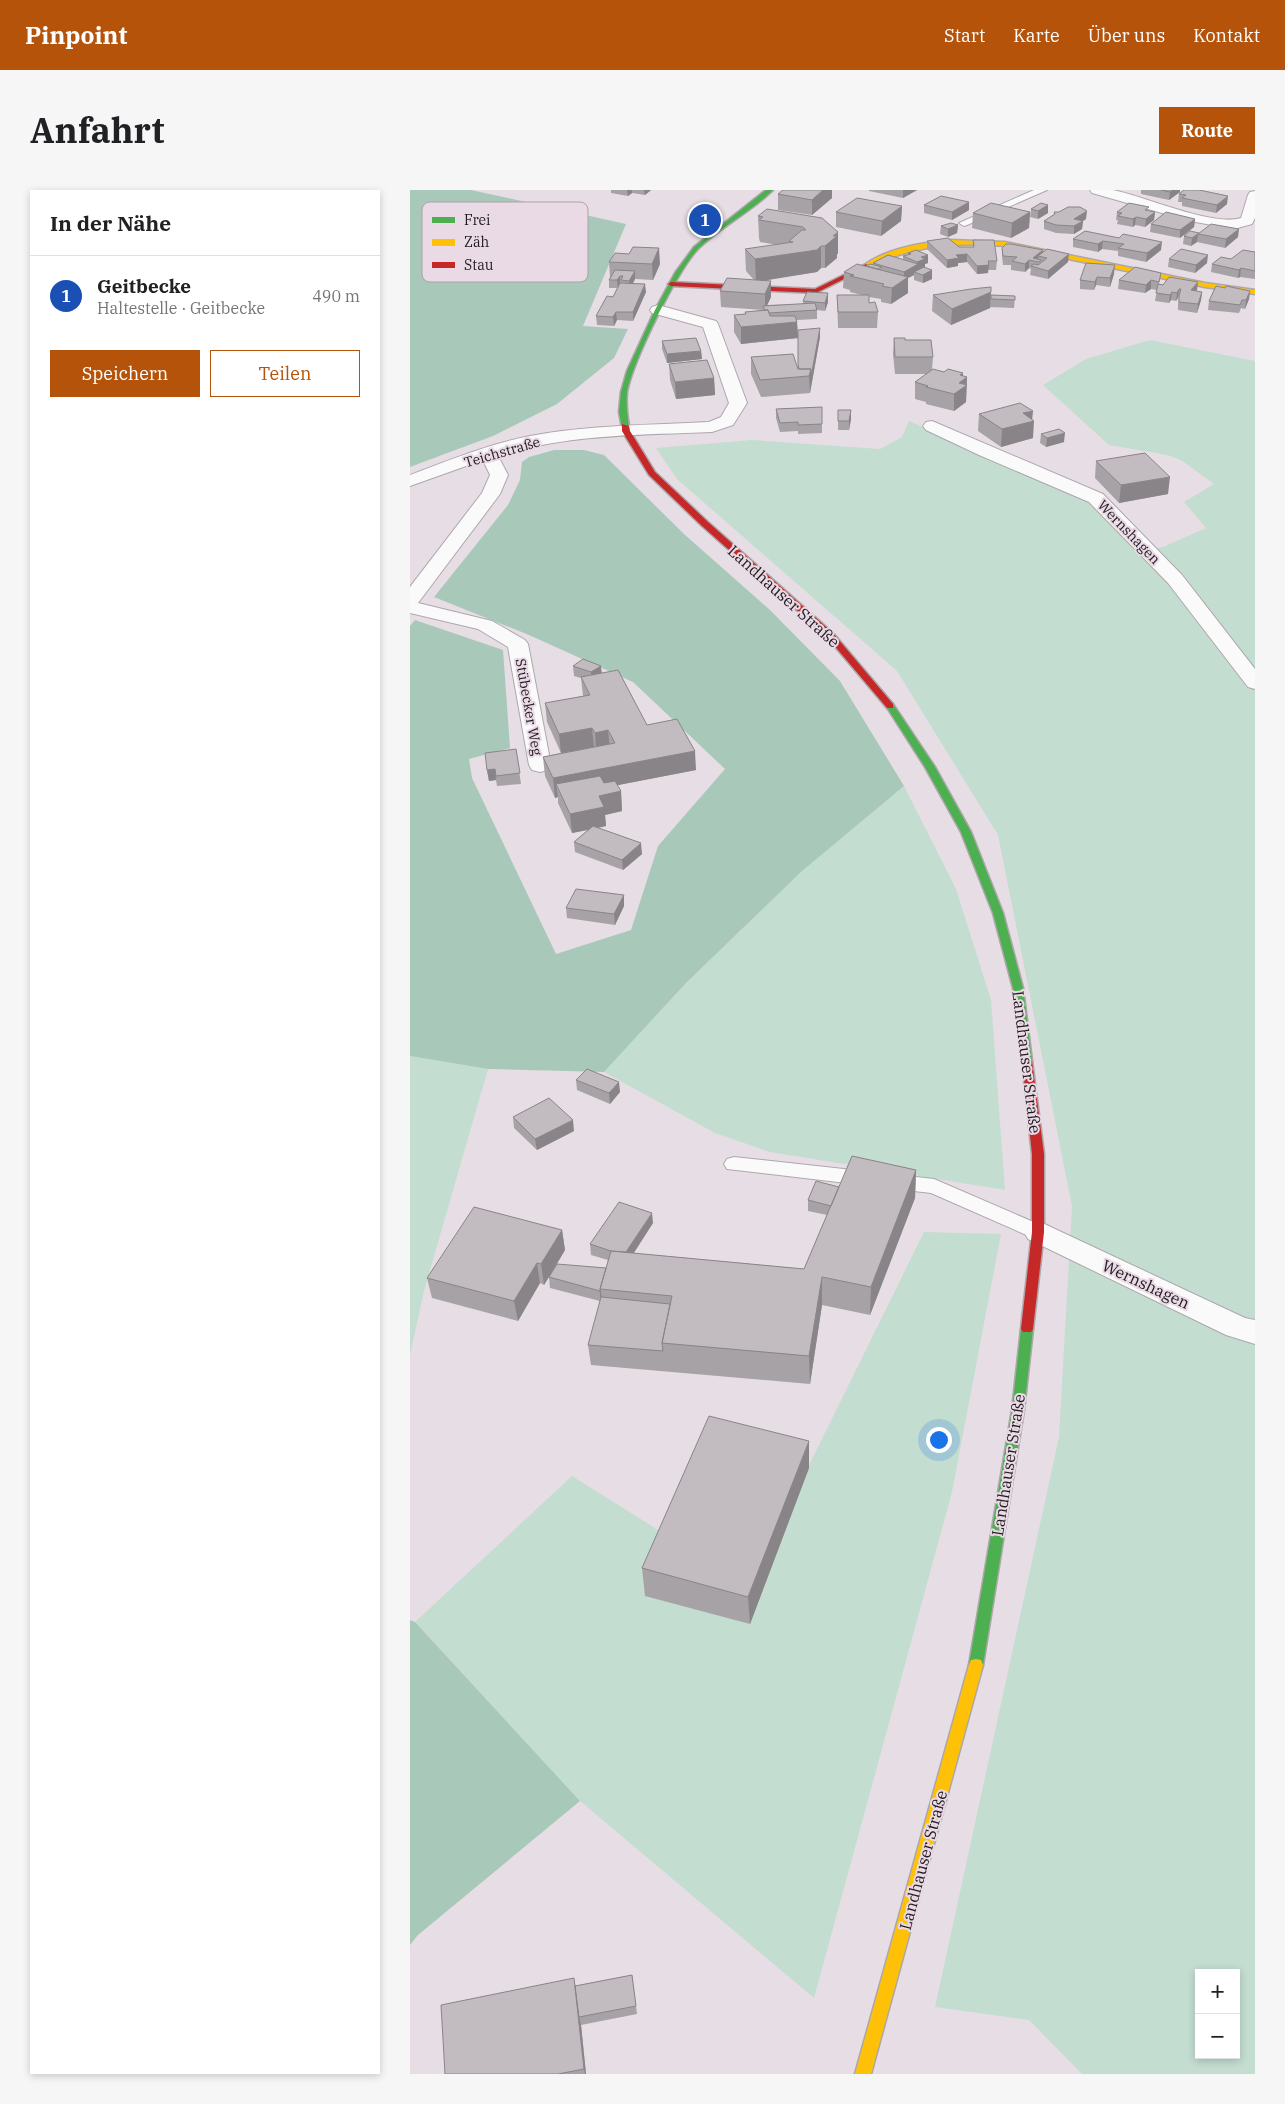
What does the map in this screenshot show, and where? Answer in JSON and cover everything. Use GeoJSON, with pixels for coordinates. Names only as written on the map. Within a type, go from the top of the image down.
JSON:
{"type":"FeatureCollection","features":[{"type":"Feature","properties":{"kind":"street"},"geometry":{"type":"LineString","coordinates":[[658,310],[710,324],[738,403],[727,420],[712,427],[626,431],[623,412],[624,399],[630,371],[658,310],[671,284],[696,248],[770,190]]}},
{"type":"Feature","properties":{"kind":"street"},"geometry":{"type":"LineString","coordinates":[[1097,190],[1190,217],[1234,225],[1247,221],[1255,196]]}},
{"type":"Feature","properties":{"kind":"street"},"geometry":{"type":"LineString","coordinates":[[671,284],[816,291],[877,260],[915,246],[946,241],[1005,244],[1204,285],[1255,292]]}},
{"type":"Feature","properties":{"kind":"street","name":"Wernshagen"},"geometry":{"type":"LineString","coordinates":[[932,426],[985,451],[1096,498],[1175,579],[1255,683]]}},
{"type":"Feature","properties":{"kind":"street","name":"Teichstraße"},"geometry":{"type":"LineString","coordinates":[[410,481],[487,454],[529,442],[626,431]]}},
{"type":"Feature","properties":{"kind":"street","name":"Landhauser Straße"},"geometry":{"type":"LineString","coordinates":[[626,431],[652,473],[705,524],[830,635],[885,698],[930,767],[966,832],[998,912],[1018,988],[1038,1154],[1038,1232],[1018,1410],[976,1668],[863,2074]]}},
{"type":"Feature","properties":{"kind":"street"},"geometry":{"type":"LineString","coordinates":[[410,600],[491,494],[499,475],[494,462],[487,454]]}},
{"type":"Feature","properties":{"kind":"street","name":"Stübecker Weg"},"geometry":{"type":"LineString","coordinates":[[410,607],[485,625],[518,644],[540,765]]}},
{"type":"Feature","properties":{"kind":"street","name":"Wernshagen"},"geometry":{"type":"LineString","coordinates":[[1038,1232],[1237,1327],[1255,1332]]}},
{"type":"Feature","properties":{"kind":"lane"},"geometry":{"type":"LineString","coordinates":[[964,222],[1042,190]]}},
{"type":"Feature","properties":{"kind":"lane"},"geometry":{"type":"LineString","coordinates":[[734,1164],[934,1186],[1038,1232]]}},
{"type":"Feature","properties":{"kind":"green space"},"geometry":{"type":"Polygon","coordinates":[[[410,190],[471,190],[526,202],[422,202],[422,282],[588,282],[588,216],[626,224],[583,326],[628,329],[614,358],[557,404],[493,436],[410,467],[410,190]]]}},
{"type":"Feature","properties":{"kind":"green space"},"geometry":{"type":"Polygon","coordinates":[[[1150,340],[1255,361],[1255,2074],[1082,2074],[1029,2020],[935,2007],[1059,1437],[1072,1206],[998,835],[897,671],[677,479],[656,448],[752,440],[880,449],[902,437],[909,421],[1091,502],[1138,551],[1163,547],[1206,528],[1184,502],[1214,484],[1181,460],[1167,455],[1109,445],[1043,385],[1086,359],[1150,340]]]}},
{"type":"Feature","properties":{"kind":"green space"},"geometry":{"type":"Polygon","coordinates":[[[554,450],[584,450],[604,455],[684,534],[770,610],[840,681],[904,786],[801,872],[686,983],[604,1072],[488,1069],[410,1056],[410,626],[415,620],[503,650],[510,748],[469,759],[472,778],[556,954],[631,930],[658,846],[725,769],[633,682],[529,635],[434,597],[508,505],[520,480],[522,462],[529,457],[554,450]]]}},
{"type":"Feature","properties":{"kind":"green space"},"geometry":{"type":"Polygon","coordinates":[[[904,786],[956,889],[991,1000],[1005,1190],[770,1152],[715,1133],[604,1072],[686,983],[801,872],[904,786]]]}},
{"type":"Feature","properties":{"kind":"green space"},"geometry":{"type":"Polygon","coordinates":[[[410,1056],[488,1069],[424,1291],[410,1355],[410,1056]]]}},
{"type":"Feature","properties":{"kind":"green space"},"geometry":{"type":"Polygon","coordinates":[[[924,1232],[1001,1234],[952,1492],[814,1998],[580,1801],[415,1622],[572,1476],[749,1587],[924,1232]]]}},
{"type":"Feature","properties":{"kind":"green space"},"geometry":{"type":"Polygon","coordinates":[[[410,1620],[415,1622],[580,1801],[418,1935],[410,1945],[410,1620]]]}},
{"type":"Feature","properties":{"kind":"building"},"geometry":{"type":"Polygon","coordinates":[[[783,190],[823,190],[812,200],[778,194],[783,190]]]}},
{"type":"Feature","properties":{"kind":"building"},"geometry":{"type":"Polygon","coordinates":[[[1184,190],[1199,190],[1228,196],[1217,205],[1182,198],[1186,195],[1179,194],[1184,190]]]}},
{"type":"Feature","properties":{"kind":"building"},"geometry":{"type":"Polygon","coordinates":[[[941,196],[969,202],[952,212],[924,205],[941,196]]]}},
{"type":"Feature","properties":{"kind":"building"},"geometry":{"type":"Polygon","coordinates":[[[857,198],[902,206],[882,221],[836,212],[857,198]]]}},
{"type":"Feature","properties":{"kind":"building"},"geometry":{"type":"Polygon","coordinates":[[[991,203],[1030,212],[1012,223],[973,213],[991,203]]]}},
{"type":"Feature","properties":{"kind":"building"},"geometry":{"type":"Polygon","coordinates":[[[1041,203],[1048,205],[1038,211],[1031,209],[1041,203]]]}},
{"type":"Feature","properties":{"kind":"building"},"geometry":{"type":"Polygon","coordinates":[[[1129,203],[1149,207],[1145,210],[1155,212],[1146,219],[1118,216],[1122,213],[1117,212],[1129,203]]]}},
{"type":"Feature","properties":{"kind":"building"},"geometry":{"type":"Polygon","coordinates":[[[1068,207],[1080,207],[1087,211],[1074,219],[1083,221],[1074,226],[1056,225],[1044,221],[1055,214],[1054,212],[1059,212],[1068,207]]]}},
{"type":"Feature","properties":{"kind":"building"},"geometry":{"type":"Polygon","coordinates":[[[767,209],[822,218],[838,232],[833,236],[837,236],[817,250],[755,259],[745,249],[793,242],[789,241],[802,230],[806,230],[803,227],[759,220],[763,217],[758,216],[767,209]]]}},
{"type":"Feature","properties":{"kind":"building"},"geometry":{"type":"Polygon","coordinates":[[[1166,212],[1195,219],[1180,230],[1151,224],[1166,212]]]}},
{"type":"Feature","properties":{"kind":"building"},"geometry":{"type":"Polygon","coordinates":[[[951,223],[958,225],[948,229],[941,226],[951,223]]]}},
{"type":"Feature","properties":{"kind":"building"},"geometry":{"type":"Polygon","coordinates":[[[1211,224],[1239,229],[1226,239],[1198,234],[1211,224]]]}},
{"type":"Feature","properties":{"kind":"building"},"geometry":{"type":"Polygon","coordinates":[[[1085,231],[1119,238],[1123,234],[1162,242],[1147,253],[1118,248],[1124,244],[1103,241],[1098,244],[1073,239],[1085,231]]]}},
{"type":"Feature","properties":{"kind":"building"},"geometry":{"type":"Polygon","coordinates":[[[1190,231],[1199,233],[1192,238],[1184,236],[1190,231]]]}},
{"type":"Feature","properties":{"kind":"building"},"geometry":{"type":"Polygon","coordinates":[[[948,238],[959,247],[974,247],[973,240],[994,240],[997,261],[988,261],[989,265],[977,266],[967,254],[956,255],[959,258],[947,260],[927,241],[948,238]]]}},
{"type":"Feature","properties":{"kind":"building"},"geometry":{"type":"Polygon","coordinates":[[[1006,244],[1043,250],[1033,258],[1041,260],[1039,262],[1029,260],[1025,264],[1012,261],[1017,257],[1003,256],[1002,248],[1006,244]]]}},
{"type":"Feature","properties":{"kind":"building"},"geometry":{"type":"Polygon","coordinates":[[[633,247],[659,248],[652,264],[609,262],[615,253],[629,254],[633,247]]]}},
{"type":"Feature","properties":{"kind":"building"},"geometry":{"type":"Polygon","coordinates":[[[1047,249],[1069,254],[1048,271],[1031,266],[1034,264],[1038,265],[1047,258],[1038,256],[1047,249]]]}},
{"type":"Feature","properties":{"kind":"building"},"geometry":{"type":"Polygon","coordinates":[[[1181,249],[1208,255],[1196,265],[1169,259],[1181,249]]]}},
{"type":"Feature","properties":{"kind":"building"},"geometry":{"type":"Polygon","coordinates":[[[916,250],[928,255],[921,257],[925,259],[917,262],[903,256],[911,254],[908,253],[916,250]]]}},
{"type":"Feature","properties":{"kind":"building"},"geometry":{"type":"Polygon","coordinates":[[[1243,250],[1255,252],[1255,271],[1241,268],[1239,270],[1212,264],[1221,257],[1231,259],[1243,250]]]}},
{"type":"Feature","properties":{"kind":"building"},"geometry":{"type":"Polygon","coordinates":[[[888,255],[918,264],[904,272],[873,263],[888,255]]]}},
{"type":"Feature","properties":{"kind":"building"},"geometry":{"type":"Polygon","coordinates":[[[1086,263],[1115,265],[1110,278],[1097,277],[1095,282],[1080,280],[1086,263]]]}},
{"type":"Feature","properties":{"kind":"building"},"geometry":{"type":"Polygon","coordinates":[[[857,264],[908,277],[892,288],[882,286],[884,284],[850,276],[854,275],[844,272],[857,264]]]}},
{"type":"Feature","properties":{"kind":"building"},"geometry":{"type":"Polygon","coordinates":[[[870,264],[882,267],[878,269],[866,266],[870,264]]]}},
{"type":"Feature","properties":{"kind":"building"},"geometry":{"type":"Polygon","coordinates":[[[924,267],[932,270],[923,275],[914,272],[924,267]]]}},
{"type":"Feature","properties":{"kind":"building"},"geometry":{"type":"Polygon","coordinates":[[[1135,267],[1161,273],[1159,282],[1151,280],[1146,285],[1119,280],[1135,267]]]}},
{"type":"Feature","properties":{"kind":"building"},"geometry":{"type":"Polygon","coordinates":[[[615,270],[635,271],[629,281],[621,280],[623,276],[620,276],[617,280],[609,280],[615,270]]]}},
{"type":"Feature","properties":{"kind":"building"},"geometry":{"type":"Polygon","coordinates":[[[1169,277],[1198,282],[1191,290],[1202,292],[1198,304],[1179,302],[1181,289],[1177,293],[1172,292],[1170,295],[1156,293],[1158,284],[1163,285],[1169,277]]]}},
{"type":"Feature","properties":{"kind":"building"},"geometry":{"type":"Polygon","coordinates":[[[727,278],[771,281],[765,294],[720,291],[727,278]]]}},
{"type":"Feature","properties":{"kind":"building"},"geometry":{"type":"Polygon","coordinates":[[[620,283],[645,284],[633,312],[616,312],[613,317],[596,316],[607,296],[613,297],[620,283]]]}},
{"type":"Feature","properties":{"kind":"building"},"geometry":{"type":"Polygon","coordinates":[[[1216,286],[1250,291],[1246,300],[1242,300],[1240,305],[1209,301],[1216,286]]]}},
{"type":"Feature","properties":{"kind":"building"},"geometry":{"type":"Polygon","coordinates":[[[991,287],[991,292],[952,309],[933,295],[971,289],[991,287]]]}},
{"type":"Feature","properties":{"kind":"building"},"geometry":{"type":"Polygon","coordinates":[[[807,292],[828,293],[825,303],[803,301],[807,292]]]}},
{"type":"Feature","properties":{"kind":"building"},"geometry":{"type":"Polygon","coordinates":[[[837,295],[869,295],[869,303],[875,302],[878,312],[838,312],[837,295]]]}},
{"type":"Feature","properties":{"kind":"building"},"geometry":{"type":"Polygon","coordinates":[[[991,295],[1015,296],[1015,300],[991,299],[991,295]]]}},
{"type":"Feature","properties":{"kind":"building"},"geometry":{"type":"Polygon","coordinates":[[[815,303],[817,310],[769,313],[763,306],[815,303]]]}},
{"type":"Feature","properties":{"kind":"building"},"geometry":{"type":"Polygon","coordinates":[[[768,310],[770,316],[795,316],[797,322],[741,327],[734,315],[746,314],[745,312],[768,310]]]}},
{"type":"Feature","properties":{"kind":"building"},"geometry":{"type":"Polygon","coordinates":[[[820,328],[811,377],[811,369],[799,369],[798,330],[820,328]]]}},
{"type":"Feature","properties":{"kind":"building"},"geometry":{"type":"Polygon","coordinates":[[[696,338],[701,351],[667,354],[662,341],[696,338]]]}},
{"type":"Feature","properties":{"kind":"building"},"geometry":{"type":"Polygon","coordinates":[[[894,338],[931,340],[933,357],[895,357],[894,338]]]}},
{"type":"Feature","properties":{"kind":"building"},"geometry":{"type":"Polygon","coordinates":[[[793,354],[798,369],[811,369],[809,376],[760,380],[751,357],[793,354]]]}},
{"type":"Feature","properties":{"kind":"building"},"geometry":{"type":"Polygon","coordinates":[[[707,360],[714,378],[675,382],[669,364],[707,360]]]}},
{"type":"Feature","properties":{"kind":"building"},"geometry":{"type":"Polygon","coordinates":[[[933,369],[944,372],[948,369],[963,373],[960,375],[967,377],[959,383],[967,385],[954,394],[926,387],[928,386],[915,382],[933,369]]]}},
{"type":"Feature","properties":{"kind":"building"},"geometry":{"type":"Polygon","coordinates":[[[1020,403],[1033,411],[1023,413],[1034,421],[1002,429],[979,414],[1020,403]]]}},
{"type":"Feature","properties":{"kind":"building"},"geometry":{"type":"Polygon","coordinates":[[[822,407],[822,424],[798,425],[798,422],[780,423],[776,409],[822,407]]]}},
{"type":"Feature","properties":{"kind":"building"},"geometry":{"type":"Polygon","coordinates":[[[838,410],[851,410],[849,421],[838,421],[838,410]]]}},
{"type":"Feature","properties":{"kind":"building"},"geometry":{"type":"Polygon","coordinates":[[[1059,429],[1065,433],[1047,438],[1041,434],[1059,429]]]}},
{"type":"Feature","properties":{"kind":"building"},"geometry":{"type":"Polygon","coordinates":[[[1145,453],[1170,477],[1121,485],[1096,461],[1145,453]]]}},
{"type":"Feature","properties":{"kind":"building"},"geometry":{"type":"Polygon","coordinates":[[[583,659],[601,666],[591,672],[573,666],[583,659]]]}},
{"type":"Feature","properties":{"kind":"building"},"geometry":{"type":"Polygon","coordinates":[[[618,670],[647,725],[677,719],[695,751],[553,778],[543,757],[615,743],[608,730],[595,733],[592,728],[559,734],[545,703],[590,695],[581,677],[618,670]]]}},
{"type":"Feature","properties":{"kind":"building"},"geometry":{"type":"Polygon","coordinates":[[[516,749],[520,773],[496,776],[495,769],[487,770],[485,753],[516,749]]]}},
{"type":"Feature","properties":{"kind":"building"},"geometry":{"type":"Polygon","coordinates":[[[600,776],[604,783],[615,781],[621,791],[599,796],[604,807],[570,814],[556,784],[600,776]]]}},
{"type":"Feature","properties":{"kind":"building"},"geometry":{"type":"Polygon","coordinates":[[[593,826],[641,843],[622,860],[574,842],[593,826]]]}},
{"type":"Feature","properties":{"kind":"building"},"geometry":{"type":"Polygon","coordinates":[[[576,889],[624,895],[614,914],[566,908],[576,889]]]}},
{"type":"Feature","properties":{"kind":"building"},"geometry":{"type":"Polygon","coordinates":[[[587,1069],[619,1082],[609,1093],[576,1080],[587,1069]]]}},
{"type":"Feature","properties":{"kind":"building"},"geometry":{"type":"Polygon","coordinates":[[[549,1098],[573,1120],[535,1139],[513,1117],[549,1098]]]}},
{"type":"Feature","properties":{"kind":"building"},"geometry":{"type":"Polygon","coordinates":[[[852,1156],[916,1170],[871,1287],[822,1277],[809,1356],[662,1343],[672,1296],[600,1289],[611,1251],[804,1269],[852,1156]]]}},
{"type":"Feature","properties":{"kind":"building"},"geometry":{"type":"Polygon","coordinates":[[[816,1181],[839,1187],[831,1206],[808,1200],[816,1181]]]}},
{"type":"Feature","properties":{"kind":"building"},"geometry":{"type":"Polygon","coordinates":[[[619,1202],[652,1213],[626,1252],[611,1251],[590,1244],[619,1202]]]}},
{"type":"Feature","properties":{"kind":"building"},"geometry":{"type":"Polygon","coordinates":[[[474,1207],[562,1230],[541,1264],[537,1263],[514,1301],[427,1278],[474,1207]]]}},
{"type":"Feature","properties":{"kind":"building"},"geometry":{"type":"Polygon","coordinates":[[[557,1264],[606,1268],[600,1289],[601,1297],[600,1291],[549,1277],[557,1264]]]}},
{"type":"Feature","properties":{"kind":"building"},"geometry":{"type":"Polygon","coordinates":[[[601,1297],[670,1304],[662,1343],[663,1351],[588,1345],[601,1297]]]}},
{"type":"Feature","properties":{"kind":"building"},"geometry":{"type":"Polygon","coordinates":[[[709,1416],[809,1441],[748,1597],[642,1568],[709,1416]]]}},
{"type":"Feature","properties":{"kind":"building"},"geometry":{"type":"Polygon","coordinates":[[[632,1975],[636,2006],[579,2017],[575,1986],[632,1975]]]}},
{"type":"Feature","properties":{"kind":"building"},"geometry":{"type":"Polygon","coordinates":[[[574,1978],[584,2069],[558,2074],[445,2074],[441,2005],[574,1978]]]}},
{"type":"Feature","properties":{"kind":"traffic: fast"},"geometry":{"type":"LineString","coordinates":[[625,426],[623,412],[624,392],[630,371],[658,310],[678,273],[696,248],[770,190]]}},
{"type":"Feature","properties":{"kind":"traffic: fast"},"geometry":{"type":"LineString","coordinates":[[890,706],[930,767],[966,832],[998,913],[1018,988],[1027,1061]]}},
{"type":"Feature","properties":{"kind":"traffic: fast"},"geometry":{"type":"LineString","coordinates":[[976,1665],[1018,1410],[1027,1329]]}},
{"type":"Feature","properties":{"kind":"traffic: slow"},"geometry":{"type":"LineString","coordinates":[[866,266],[901,251],[917,247],[950,242],[986,242],[1005,244],[1205,285],[1255,292]]}},
{"type":"Feature","properties":{"kind":"traffic: slow"},"geometry":{"type":"LineString","coordinates":[[863,2074],[976,1665]]}},
{"type":"Feature","properties":{"kind":"traffic: jam"},"geometry":{"type":"LineString","coordinates":[[671,284],[816,291],[866,266]]}},
{"type":"Feature","properties":{"kind":"traffic: jam"},"geometry":{"type":"LineString","coordinates":[[625,426],[626,431],[652,473],[705,524],[830,635],[890,706]]}},
{"type":"Feature","properties":{"kind":"traffic: jam"},"geometry":{"type":"LineString","coordinates":[[1027,1061],[1038,1154],[1038,1232],[1027,1329]]}},
{"type":"Feature","properties":{"kind":"place","name":"Geitbecke"},"geometry":{"type":"Point","coordinates":[705,220]}}]}
